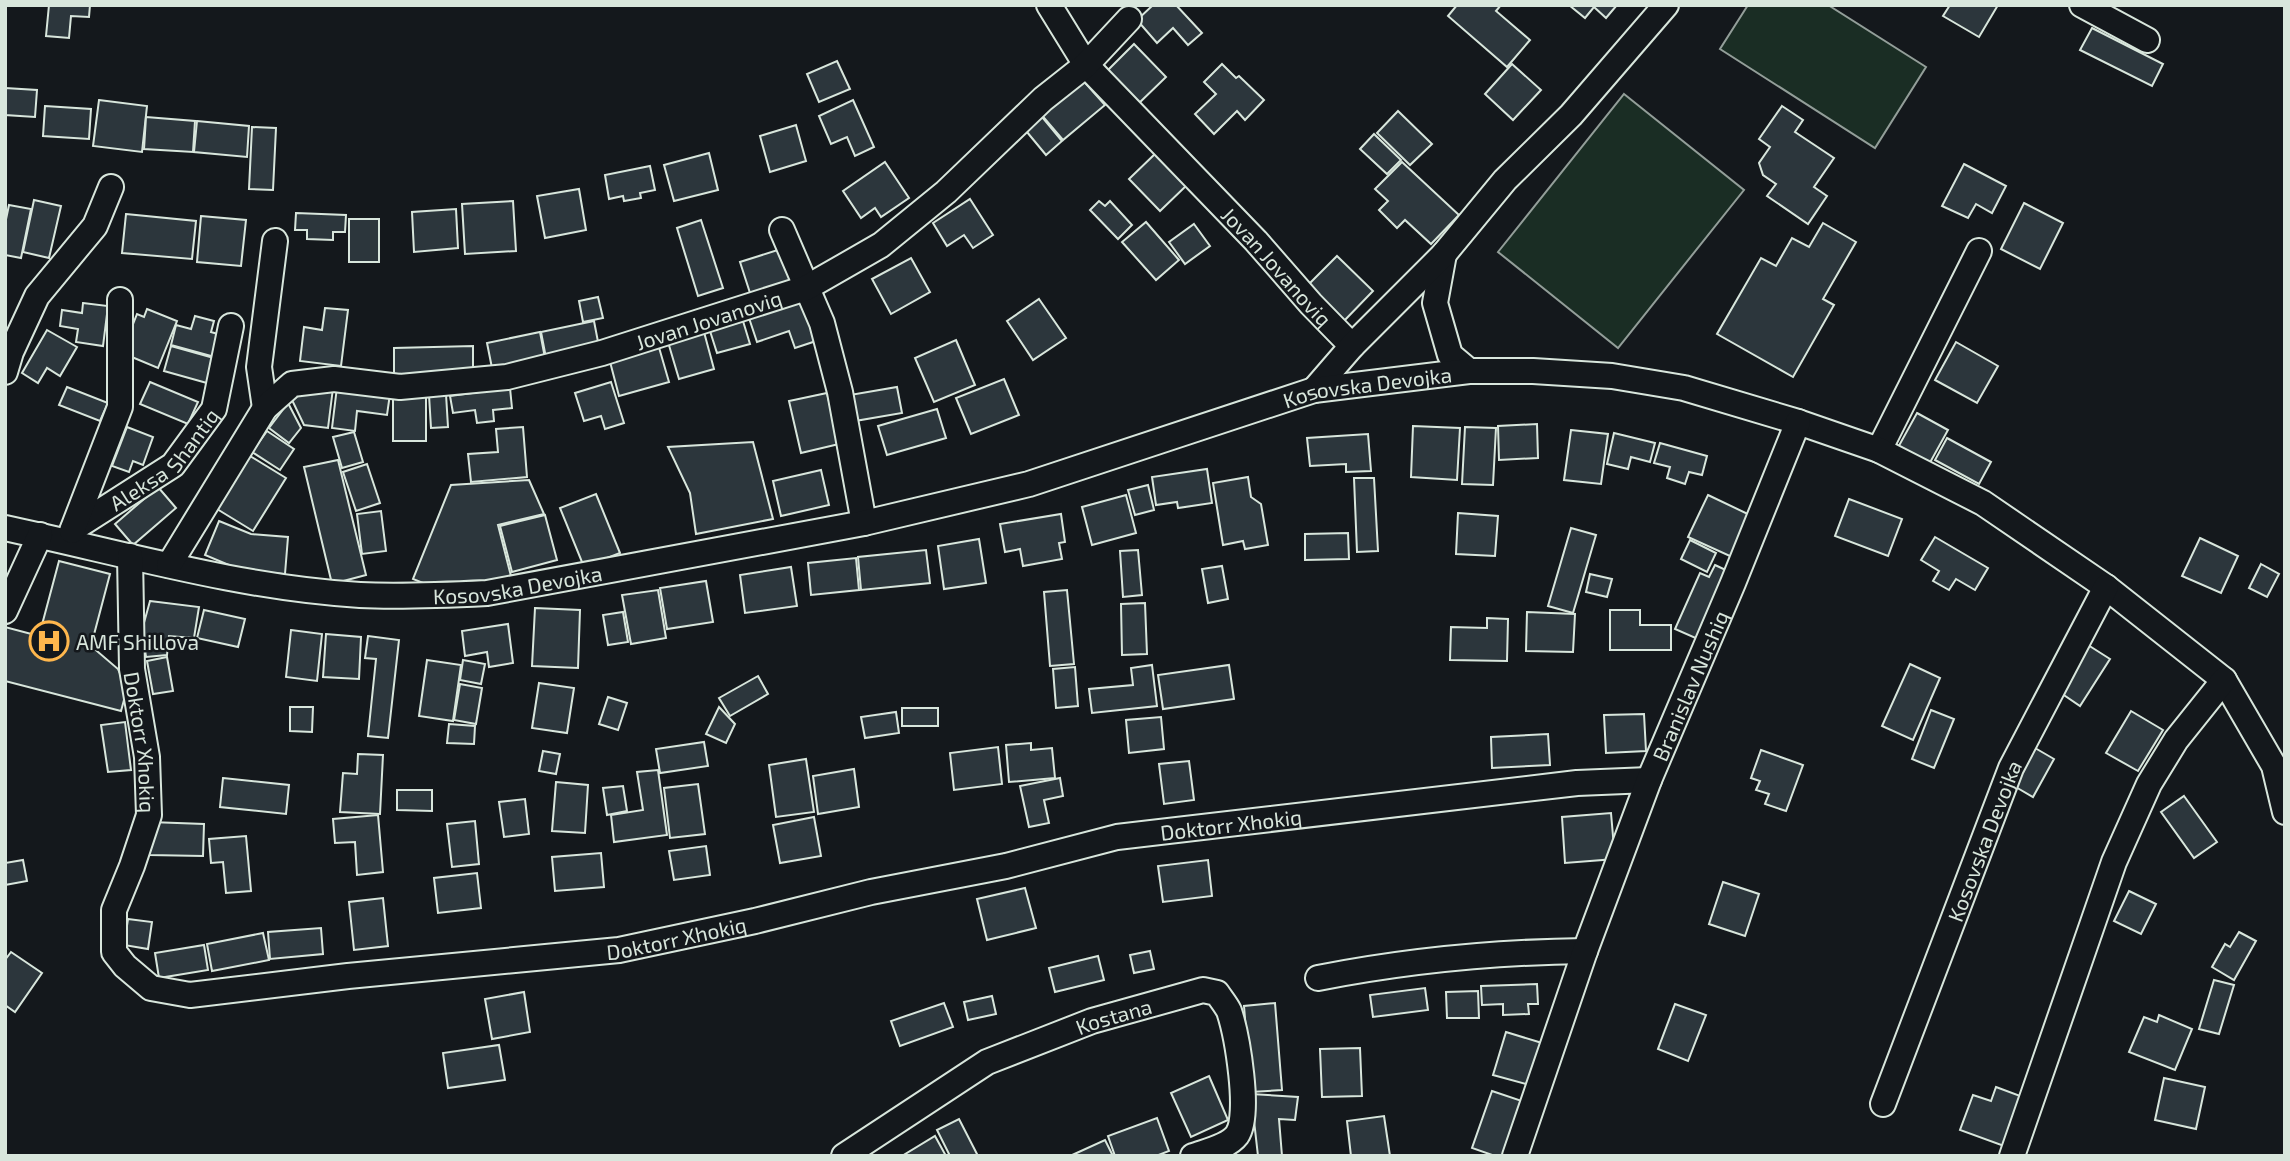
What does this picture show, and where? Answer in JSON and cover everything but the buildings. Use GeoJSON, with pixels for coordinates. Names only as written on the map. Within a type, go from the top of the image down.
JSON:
{"type":"FeatureCollection","features":[{"type":"Feature","properties":{"kind":"street","name":"Jovan Jovanoviq"},"geometry":{"type":"LineString","coordinates":[[1049,5],[1086,65],[1352,346]]}},
{"type":"Feature","properties":{"kind":"street"},"geometry":{"type":"LineString","coordinates":[[2082,5],[2147,40]]}},
{"type":"Feature","properties":{"kind":"street"},"geometry":{"type":"LineString","coordinates":[[1314,390],[1352,346],[1444,254],[1505,180],[1571,115],[1661,7]]}},
{"type":"Feature","properties":{"kind":"street","name":"Jovan Jovanoviq"},"geometry":{"type":"LineString","coordinates":[[169,565],[265,408],[292,384],[334,379],[400,387],[507,377],[602,353],[806,288],[881,245],[946,192],[1043,99],[1086,65],[1129,19]]}},
{"type":"Feature","properties":{"kind":"street"},"geometry":{"type":"LineString","coordinates":[[5,372],[11,352],[37,296],[95,226],[111,187]]}},
{"type":"Feature","properties":{"kind":"street"},"geometry":{"type":"LineString","coordinates":[[782,230],[822,323],[840,392],[864,523]]}},
{"type":"Feature","properties":{"kind":"street"},"geometry":{"type":"LineString","coordinates":[[265,408],[260,367],[275,242]]}},
{"type":"Feature","properties":{"kind":"street"},"geometry":{"type":"LineString","coordinates":[[1879,450],[1979,251]]}},
{"type":"Feature","properties":{"kind":"street"},"geometry":{"type":"LineString","coordinates":[[1444,254],[1435,303],[1450,355],[1469,371]]}},
{"type":"Feature","properties":{"kind":"street","name":"Aleksa Shantiq"},"geometry":{"type":"LineString","coordinates":[[71,535],[120,407],[120,300]]}},
{"type":"Feature","properties":{"kind":"street","name":"Aleksa Shantiq"},"geometry":{"type":"LineString","coordinates":[[71,535],[173,465],[214,409],[231,326]]}},
{"type":"Feature","properties":{"kind":"street","name":"Kosovska Devojka"},"geometry":{"type":"LineString","coordinates":[[169,565],[265,584],[358,595],[487,593],[864,523],[1029,484],[1314,390],[1469,371],[1533,371],[1612,376],[1685,388],[1798,422],[1879,450],[1983,503],[2106,587],[2224,680],[2279,767],[2285,812]]}},
{"type":"Feature","properties":{"kind":"street","name":"Branislav Nushiq"},"geometry":{"type":"LineString","coordinates":[[1515,1156],[1585,951],[1649,780],[1798,422]]}},
{"type":"Feature","properties":{"kind":"street"},"geometry":{"type":"LineString","coordinates":[[5,528],[40,535],[71,535],[130,556],[169,565]]}},
{"type":"Feature","properties":{"kind":"street"},"geometry":{"type":"LineString","coordinates":[[5,611],[40,535]]}},
{"type":"Feature","properties":{"kind":"street","name":"Doktorr Xhokiq"},"geometry":{"type":"LineString","coordinates":[[130,556],[132,669],[147,757],[149,816],[114,910],[114,952],[125,966],[151,988],[190,995],[348,976],[619,950],[755,921],[871,892],[1006,866],[1117,837],[1577,783],[1649,780]]}},
{"type":"Feature","properties":{"kind":"street","name":"Kosovska Devojka"},"geometry":{"type":"LineString","coordinates":[[1883,1104],[2011,768],[2106,587]]}},
{"type":"Feature","properties":{"kind":"street"},"geometry":{"type":"LineString","coordinates":[[2012,1156],[2114,862],[2150,784],[2176,740],[2224,680]]}},
{"type":"Feature","properties":{"kind":"street"},"geometry":{"type":"LineString","coordinates":[[1318,978],[1527,951],[1585,951]]}},
{"type":"Feature","properties":{"kind":"street","name":"Kostana"},"geometry":{"type":"LineString","coordinates":[[844,1156],[987,1062],[1092,1021],[1203,990],[1217,993],[1228,1008],[1237,1044],[1244,1114],[1240,1132],[1232,1142],[1194,1156]]}},
{"type":"Feature","properties":{"kind":"green space"},"geometry":{"type":"Polygon","coordinates":[[[1748,5],[1828,5],[1926,67],[1875,148],[1720,49],[1748,5]]]}},
{"type":"Feature","properties":{"kind":"green space"},"geometry":{"type":"Polygon","coordinates":[[[1624,94],[1744,190],[1618,348],[1498,252],[1624,94]]]}},
{"type":"Feature","properties":{"kind":"place","name":"AMF Shillova"},"geometry":{"type":"Point","coordinates":[49,641]}}]}
